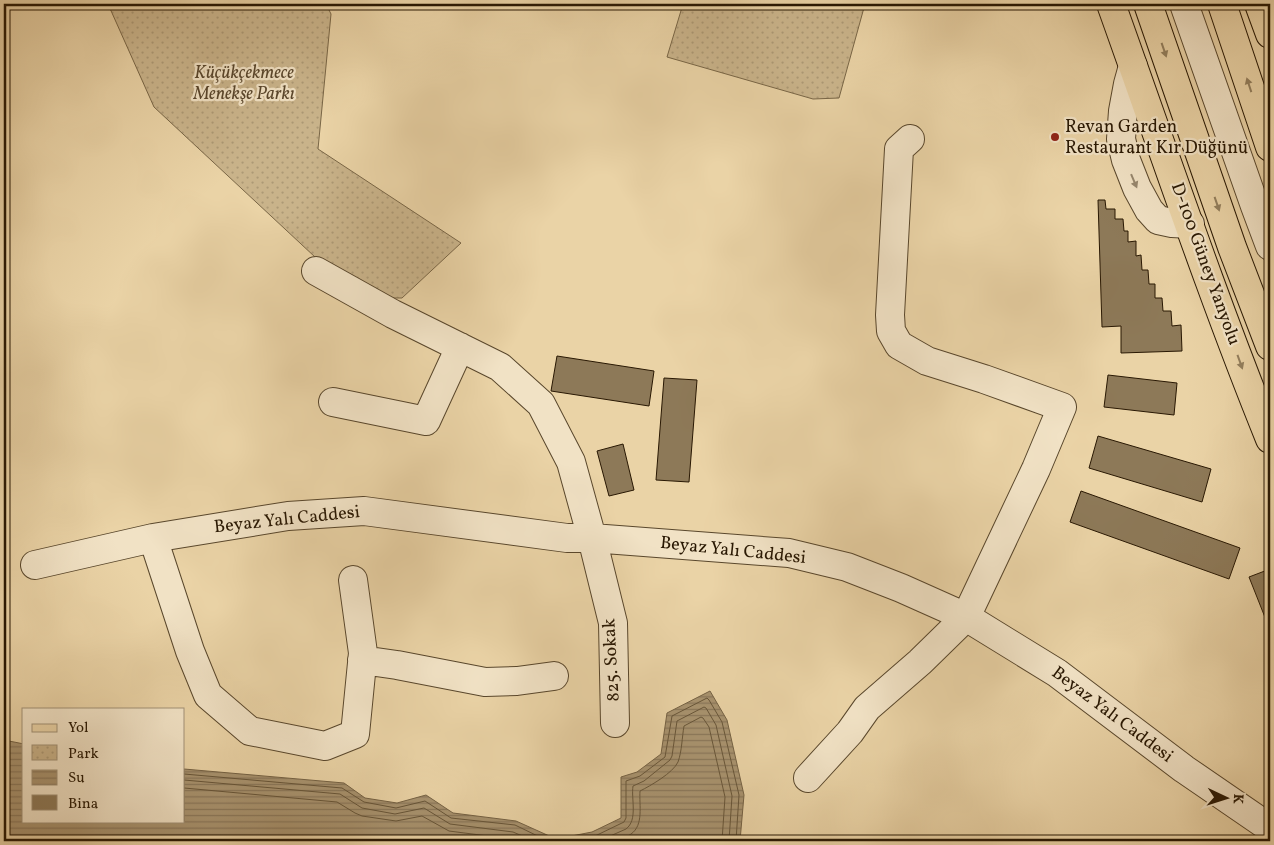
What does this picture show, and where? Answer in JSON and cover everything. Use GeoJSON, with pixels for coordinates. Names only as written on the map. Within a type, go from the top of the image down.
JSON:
{"type":"FeatureCollection","features":[{"type":"Feature","properties":{"kind":"main road","name":"D-100 Güney Yanyolu"},"geometry":{"type":"LineString","coordinates":[[1111,4],[1252,394],[1270,438]]}},
{"type":"Feature","properties":{"kind":"main road"},"geometry":{"type":"LineString","coordinates":[[1148,4],[1232,247],[1270,346]]}},
{"type":"Feature","properties":{"kind":"main road"},"geometry":{"type":"LineString","coordinates":[[1222,4],[1270,147]]}},
{"type":"Feature","properties":{"kind":"main road"},"geometry":{"type":"LineString","coordinates":[[1259,4],[1270,34]]}},
{"type":"Feature","properties":{"kind":"street"},"geometry":{"type":"LineString","coordinates":[[1184,4],[1270,246]]}},
{"type":"Feature","properties":{"kind":"street"},"geometry":{"type":"LineString","coordinates":[[1133,66],[1128,84],[1112,123],[1122,139],[1126,160],[1137,188],[1149,210],[1158,220],[1190,224]]}},
{"type":"Feature","properties":{"kind":"street"},"geometry":{"type":"LineString","coordinates":[[808,778],[850,732],[867,708],[920,662],[966,616],[1036,469],[1062,407],[927,361],[899,345],[891,330],[890,294],[899,149],[910,140]]}},
{"type":"Feature","properties":{"kind":"street","name":"825. Sokak"},"geometry":{"type":"LineString","coordinates":[[316,271],[393,314],[500,367],[541,404],[571,462],[613,623],[615,723]]}},
{"type":"Feature","properties":{"kind":"street"},"geometry":{"type":"LineString","coordinates":[[333,402],[426,421],[460,347]]}},
{"type":"Feature","properties":{"kind":"street","name":"Beyaz Yalı Caddesi"},"geometry":{"type":"LineString","coordinates":[[35,565],[153,538],[288,516],[364,510],[567,538],[592,538],[789,553],[847,567],[966,616],[1058,674],[1184,769],[1270,828]]}},
{"type":"Feature","properties":{"kind":"street"},"geometry":{"type":"LineString","coordinates":[[153,538],[190,652],[208,695],[250,731],[325,746],[355,734],[363,652],[353,580]]}},
{"type":"Feature","properties":{"kind":"street"},"geometry":{"type":"LineString","coordinates":[[362,660],[486,682],[517,681],[554,676]]}},
{"type":"Feature","properties":{"kind":"green space","name":"Küçükçekmece Menekşe Parkı"},"geometry":{"type":"Polygon","coordinates":[[[108,4],[326,4],[331,14],[318,149],[461,243],[402,298],[359,298],[154,107],[108,4]]]}},
{"type":"Feature","properties":{"kind":"green space"},"geometry":{"type":"Polygon","coordinates":[[[683,4],[865,4],[839,98],[813,99],[667,57],[683,4]]]}},
{"type":"Feature","properties":{"kind":"water"},"geometry":{"type":"Polygon","coordinates":[[[4,18],[8,48],[4,71],[4,18]]]}},
{"type":"Feature","properties":{"kind":"water"},"geometry":{"type":"Polygon","coordinates":[[[710,691],[727,720],[744,795],[740,841],[4,841],[4,740],[22,744],[22,822],[185,822],[185,769],[344,783],[365,798],[397,803],[426,795],[453,813],[516,821],[556,839],[592,832],[621,818],[621,777],[637,772],[661,754],[667,713],[710,691]]]}},
{"type":"Feature","properties":{"kind":"building"},"geometry":{"type":"Polygon","coordinates":[[[1098,200],[1105,200],[1106,209],[1115,209],[1115,219],[1123,219],[1124,231],[1128,231],[1128,242],[1136,241],[1136,256],[1141,255],[1142,270],[1148,270],[1149,284],[1155,284],[1155,298],[1162,298],[1163,311],[1171,311],[1172,326],[1181,325],[1182,351],[1121,353],[1121,326],[1102,327],[1098,200]]]}},
{"type":"Feature","properties":{"kind":"building"},"geometry":{"type":"Polygon","coordinates":[[[557,356],[654,371],[649,406],[551,391],[557,356]]]}},
{"type":"Feature","properties":{"kind":"building"},"geometry":{"type":"Polygon","coordinates":[[[1108,375],[1177,383],[1174,415],[1104,407],[1108,375]]]}},
{"type":"Feature","properties":{"kind":"building"},"geometry":{"type":"Polygon","coordinates":[[[664,378],[697,380],[689,482],[656,480],[664,378]]]}},
{"type":"Feature","properties":{"kind":"building"},"geometry":{"type":"Polygon","coordinates":[[[1098,436],[1211,469],[1202,502],[1089,468],[1098,436]]]}},
{"type":"Feature","properties":{"kind":"building"},"geometry":{"type":"Polygon","coordinates":[[[623,444],[634,490],[609,496],[597,451],[623,444]]]}},
{"type":"Feature","properties":{"kind":"building"},"geometry":{"type":"Polygon","coordinates":[[[1081,491],[1240,548],[1229,579],[1070,522],[1081,491]]]}},
{"type":"Feature","properties":{"kind":"building"},"geometry":{"type":"Polygon","coordinates":[[[1270,569],[1270,630],[1249,577],[1270,569]]]}},
{"type":"Feature","properties":{"kind":"place","name":"Revan Garden Restaurant Kır Düğünü"},"geometry":{"type":"Point","coordinates":[1055,137]}}]}
